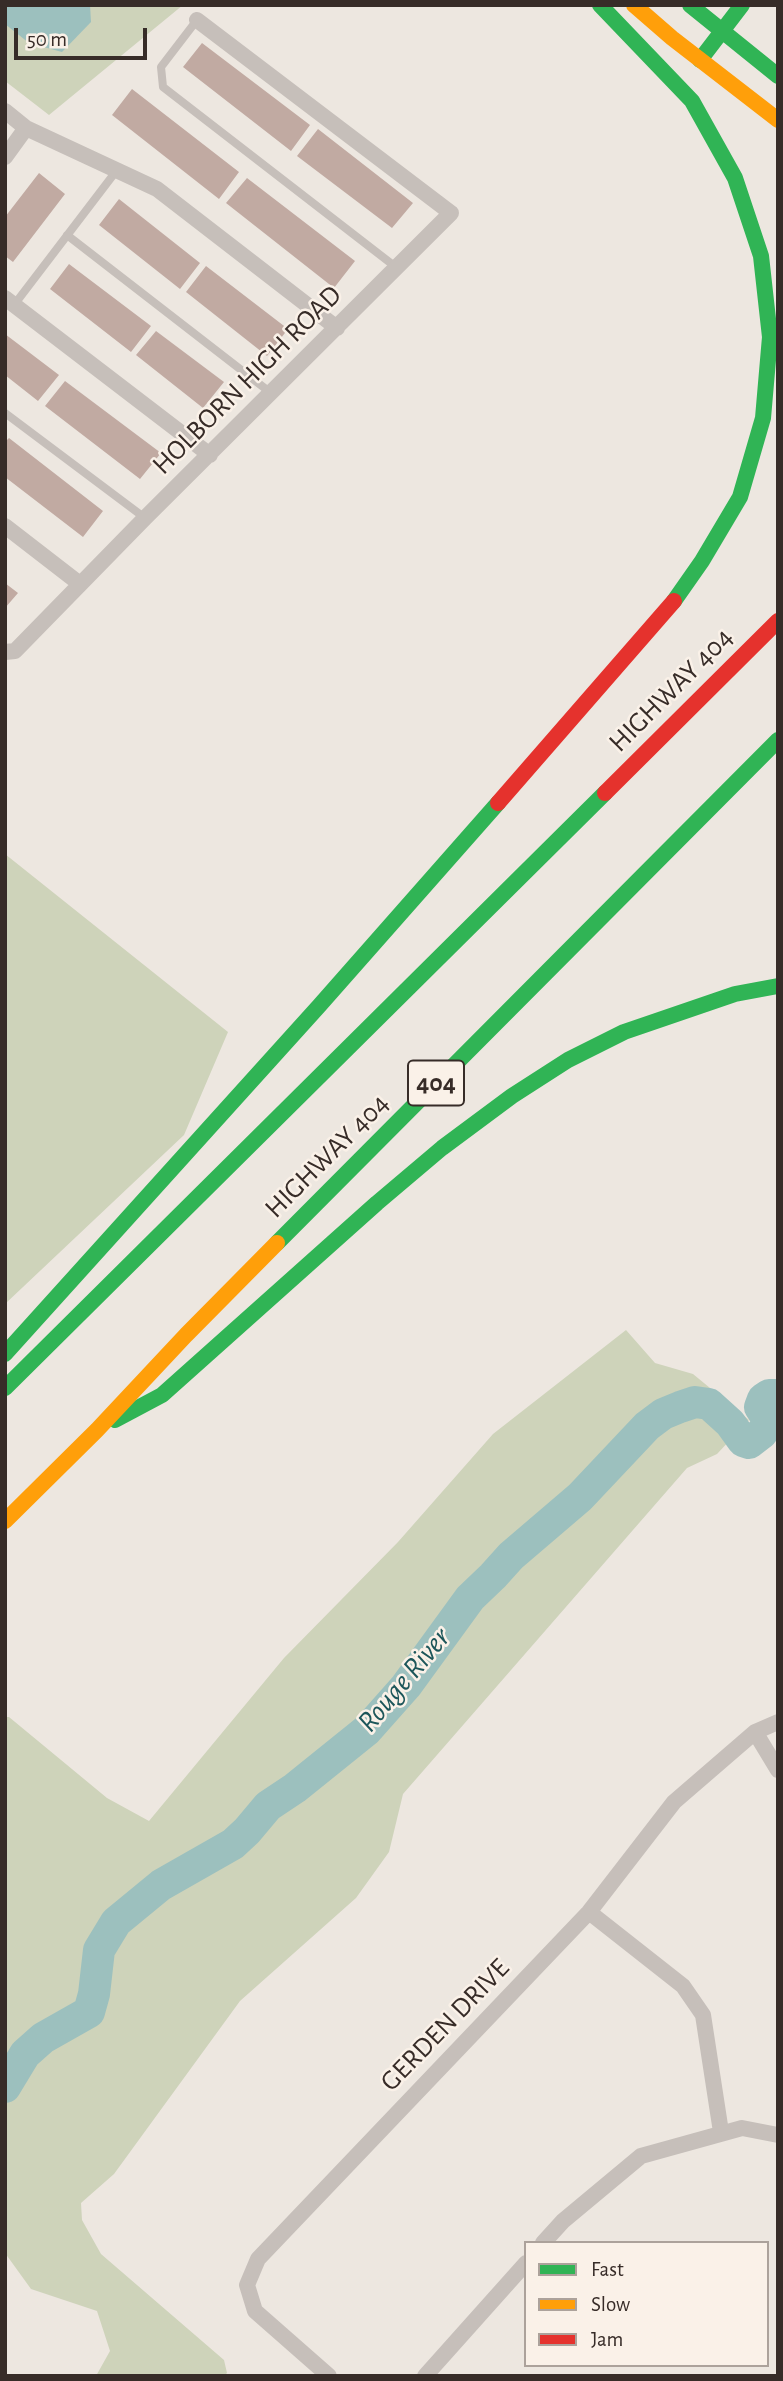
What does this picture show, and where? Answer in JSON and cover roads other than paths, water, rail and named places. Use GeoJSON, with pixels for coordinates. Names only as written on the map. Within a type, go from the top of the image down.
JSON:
{"type":"FeatureCollection","features":[{"type":"Feature","properties":{"kind":"main road"},"geometry":{"type":"LineString","coordinates":[[5,1354],[319,1006],[669,609],[702,561],[740,497],[762,418],[770,337],[761,256],[735,178],[692,101],[600,5]]}},
{"type":"Feature","properties":{"kind":"main road"},"geometry":{"type":"LineString","coordinates":[[634,5],[778,120]]}},
{"type":"Feature","properties":{"kind":"main road"},"geometry":{"type":"LineString","coordinates":[[690,5],[778,76]]}},
{"type":"Feature","properties":{"kind":"main road"},"geometry":{"type":"LineString","coordinates":[[701,60],[742,5]]}},
{"type":"Feature","properties":{"kind":"main road","name":"HIGHWAY 404"},"geometry":{"type":"LineString","coordinates":[[5,1388],[778,621]]}},
{"type":"Feature","properties":{"kind":"main road","name":"HIGHWAY 404"},"geometry":{"type":"LineString","coordinates":[[5,1521],[97,1430],[186,1335],[778,740]]}},
{"type":"Feature","properties":{"kind":"main road"},"geometry":{"type":"LineString","coordinates":[[97,1430],[162,1395],[377,1203],[442,1148],[512,1096],[568,1060],[624,1032],[735,994],[778,986]]}},
{"type":"Feature","properties":{"kind":"street","name":"HOLBORN HIGH ROAD"},"geometry":{"type":"LineString","coordinates":[[5,652],[16,652],[145,518],[451,213],[197,20]]}},
{"type":"Feature","properties":{"kind":"street"},"geometry":{"type":"LineString","coordinates":[[5,111],[26,128],[157,189],[337,328]]}},
{"type":"Feature","properties":{"kind":"street"},"geometry":{"type":"LineString","coordinates":[[5,157],[26,128]]}},
{"type":"Feature","properties":{"kind":"street"},"geometry":{"type":"LineString","coordinates":[[10,302],[211,455]]}},
{"type":"Feature","properties":{"kind":"street"},"geometry":{"type":"LineString","coordinates":[[5,526],[80,584]]}},
{"type":"Feature","properties":{"kind":"street","name":"GERDEN DRIVE"},"geometry":{"type":"LineString","coordinates":[[329,2376],[255,2311],[247,2285],[258,2259],[589,1912],[674,1802],[755,1732],[778,1722]]}},
{"type":"Feature","properties":{"kind":"street"},"geometry":{"type":"LineString","coordinates":[[755,1732],[778,1770]]}},
{"type":"Feature","properties":{"kind":"street"},"geometry":{"type":"LineString","coordinates":[[589,1912],[683,1986],[703,2015],[721,2133]]}},
{"type":"Feature","properties":{"kind":"street"},"geometry":{"type":"LineString","coordinates":[[546,2241],[563,2221],[641,2156],[742,2128],[778,2135]]}},
{"type":"Feature","properties":{"kind":"street"},"geometry":{"type":"LineString","coordinates":[[425,2376],[524,2265]]}},
{"type":"Feature","properties":{"kind":"lane"},"geometry":{"type":"LineString","coordinates":[[197,20],[161,67],[163,87],[397,268]]}},
{"type":"Feature","properties":{"kind":"lane"},"geometry":{"type":"LineString","coordinates":[[10,302],[117,170]]}},
{"type":"Feature","properties":{"kind":"lane"},"geometry":{"type":"LineString","coordinates":[[67,235],[271,393]]}},
{"type":"Feature","properties":{"kind":"lane"},"geometry":{"type":"LineString","coordinates":[[5,413],[145,518]]}},
{"type":"Feature","properties":{"kind":"water"},"geometry":{"type":"Polygon","coordinates":[[[5,5],[90,5],[91,22],[62,52],[29,43],[5,24],[5,5]]]}},
{"type":"Feature","properties":{"kind":"waterway","name":"Rouge River"},"geometry":{"type":"LineString","coordinates":[[5,2087],[25,2054],[43,2038],[89,2012],[99,1950],[116,1922],[161,1885],[233,1844],[268,1806],[295,1788],[367,1730],[406,1686],[470,1598],[511,1556],[580,1497],[647,1426],[663,1414],[680,1407],[695,1402],[709,1404],[730,1423],[743,1441],[749,1443],[762,1433],[769,1421],[760,1407],[763,1399],[769,1395],[778,1395]]}}]}
